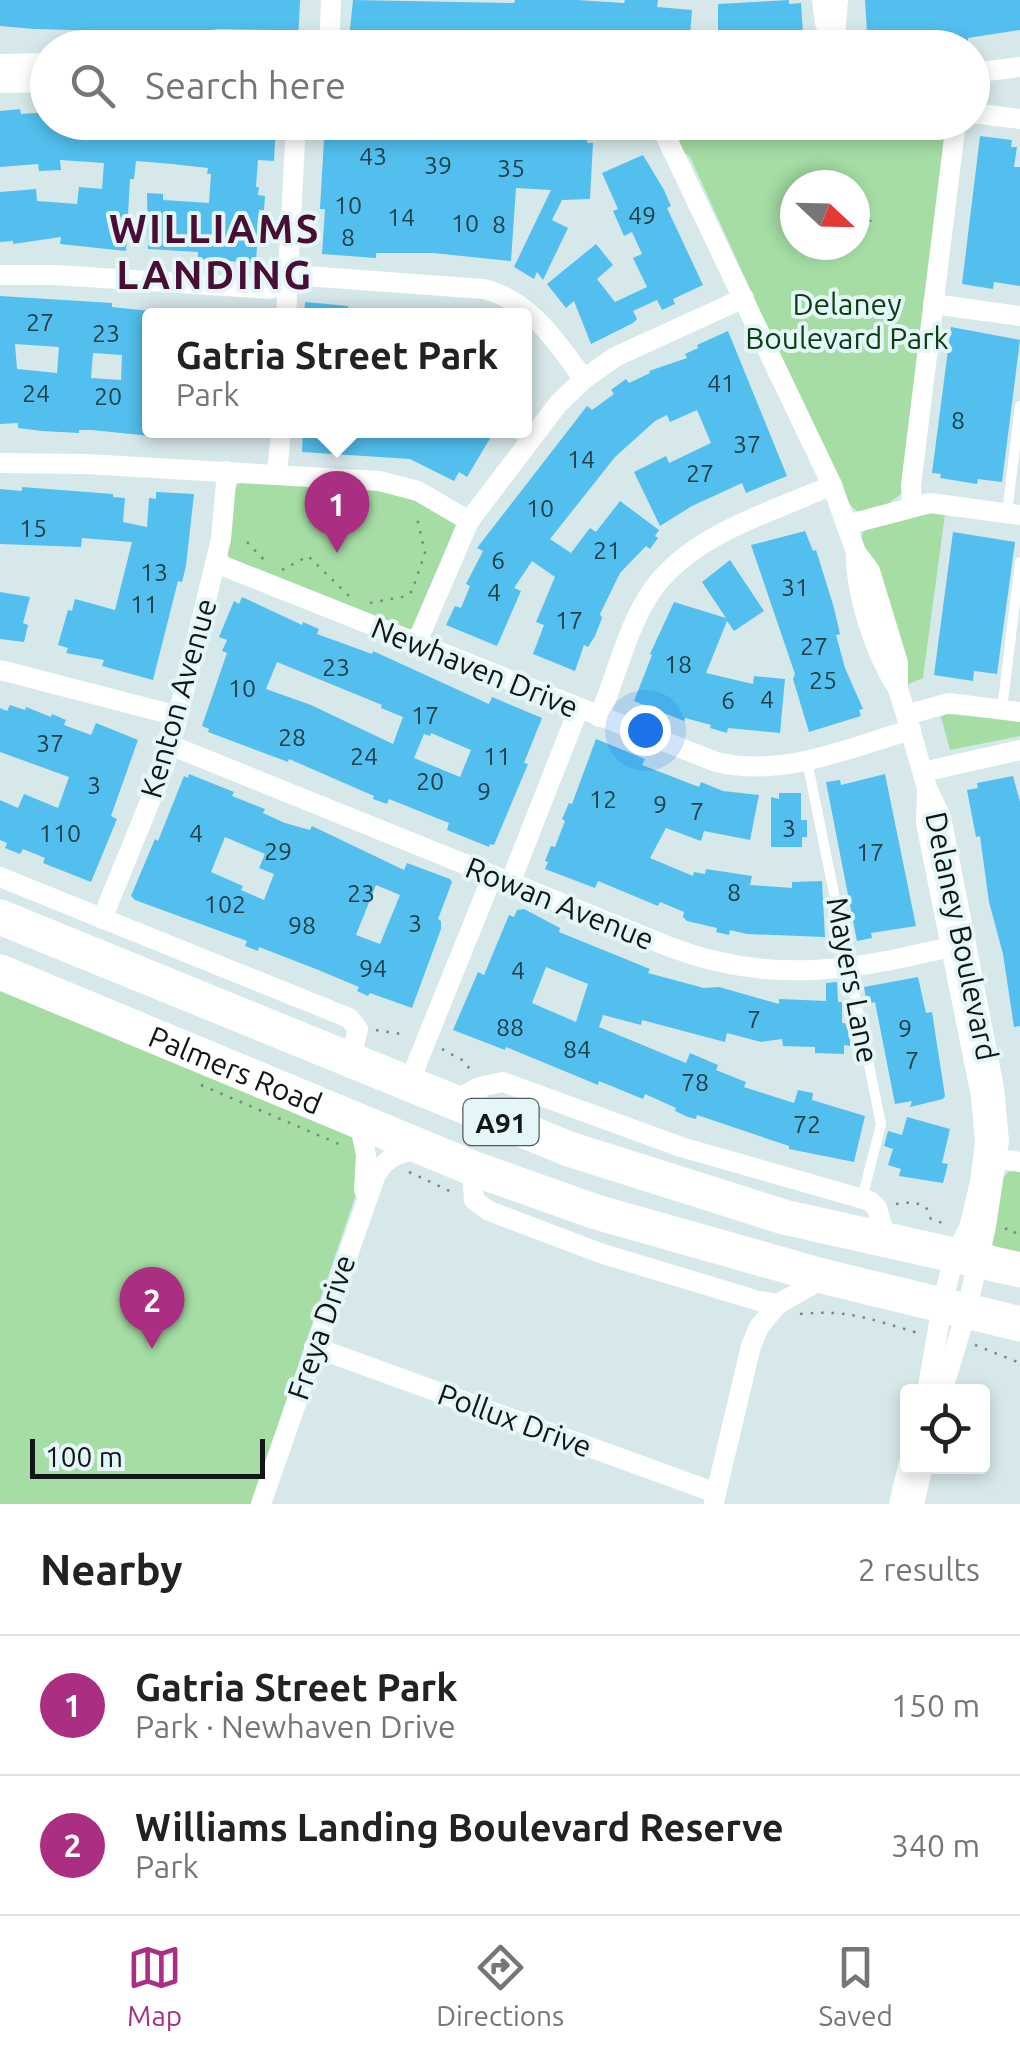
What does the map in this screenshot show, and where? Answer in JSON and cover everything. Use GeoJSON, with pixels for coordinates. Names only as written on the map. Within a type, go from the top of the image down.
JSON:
{"type":"FeatureCollection","features":[{"type":"Feature","properties":{"kind":"highway","name":"Palmers Road"},"geometry":{"type":"LineString","coordinates":[[0,917],[569,1149],[692,1190],[875,1216],[971,1244],[1020,1270]]}},
{"type":"Feature","properties":{"kind":"highway","name":"Palmers Road"},"geometry":{"type":"LineString","coordinates":[[0,972],[472,1168],[596,1212],[826,1277],[951,1324],[1020,1324]]}},
{"type":"Feature","properties":{"kind":"street"},"geometry":{"type":"LineString","coordinates":[[329,30],[331,0]]}},
{"type":"Feature","properties":{"kind":"street"},"geometry":{"type":"LineString","coordinates":[[822,0],[828,30]]}},
{"type":"Feature","properties":{"kind":"street"},"geometry":{"type":"LineString","coordinates":[[835,30],[838,0]]}},
{"type":"Feature","properties":{"kind":"street"},"geometry":{"type":"LineString","coordinates":[[0,64],[30,63]]}},
{"type":"Feature","properties":{"kind":"street"},"geometry":{"type":"LineString","coordinates":[[990,71],[1020,67]]}},
{"type":"Feature","properties":{"kind":"street"},"geometry":{"type":"LineString","coordinates":[[0,83],[30,82]]}},
{"type":"Feature","properties":{"kind":"street"},"geometry":{"type":"LineString","coordinates":[[990,115],[1020,119]]}},
{"type":"Feature","properties":{"kind":"street"},"geometry":{"type":"LineString","coordinates":[[286,308],[295,140]]}},
{"type":"Feature","properties":{"kind":"street","name":"Delaney Boulevard"},"geometry":{"type":"LineString","coordinates":[[671,140],[832,486],[856,552],[856,574],[884,668],[898,689],[940,817],[958,945],[998,1109],[991,1158],[951,1324]]}},
{"type":"Feature","properties":{"kind":"street"},"geometry":{"type":"LineString","coordinates":[[912,506],[911,485],[954,140]]}},
{"type":"Feature","properties":{"kind":"street"},"geometry":{"type":"LineString","coordinates":[[0,275],[270,289],[305,276],[469,287],[498,293],[523,308]]}},
{"type":"Feature","properties":{"kind":"street"},"geometry":{"type":"LineString","coordinates":[[532,424],[615,357],[744,298]]}},
{"type":"Feature","properties":{"kind":"street"},"geometry":{"type":"LineString","coordinates":[[933,304],[1020,316]]}},
{"type":"Feature","properties":{"kind":"street"},"geometry":{"type":"LineString","coordinates":[[532,316],[584,379]]}},
{"type":"Feature","properties":{"kind":"street"},"geometry":{"type":"LineString","coordinates":[[277,475],[280,438]]}},
{"type":"Feature","properties":{"kind":"street"},"geometry":{"type":"LineString","coordinates":[[416,644],[469,521],[518,438]]}},
{"type":"Feature","properties":{"kind":"street"},"geometry":{"type":"LineString","coordinates":[[0,463],[227,471],[395,484],[427,495],[469,521]]}},
{"type":"Feature","properties":{"kind":"street","name":"Kenton Avenue"},"geometry":{"type":"LineString","coordinates":[[102,919],[170,745],[216,563],[227,471]]}},
{"type":"Feature","properties":{"kind":"street"},"geometry":{"type":"LineString","coordinates":[[408,1085],[501,879],[653,589],[682,559],[715,536],[832,486]]}},
{"type":"Feature","properties":{"kind":"street"},"geometry":{"type":"LineString","coordinates":[[846,525],[930,503],[1014,514]]}},
{"type":"Feature","properties":{"kind":"street","name":"Newhaven Drive"},"geometry":{"type":"LineString","coordinates":[[216,563],[698,757],[731,766],[769,768],[808,761],[949,704],[1011,711]]}},
{"type":"Feature","properties":{"kind":"street"},"geometry":{"type":"LineString","coordinates":[[0,670],[178,716]]}},
{"type":"Feature","properties":{"kind":"street","name":"Rowan Avenue"},"geometry":{"type":"LineString","coordinates":[[170,745],[670,947],[724,965],[795,972],[850,968],[958,945]]}},
{"type":"Feature","properties":{"kind":"street"},"geometry":{"type":"LineString","coordinates":[[925,780],[1020,750]]}},
{"type":"Feature","properties":{"kind":"street","name":"Palmers Road"},"geometry":{"type":"LineString","coordinates":[[0,876],[349,1018],[358,1029],[350,1061]]}},
{"type":"Feature","properties":{"kind":"street","name":"Palmers Road"},"geometry":{"type":"LineString","coordinates":[[451,1102],[478,1087],[503,1082],[875,1216]]}},
{"type":"Feature","properties":{"kind":"street","name":"Freya Drive"},"geometry":{"type":"LineString","coordinates":[[359,1122],[367,1170],[362,1207]]}},
{"type":"Feature","properties":{"kind":"street","name":"Freya Drive"},"geometry":{"type":"LineString","coordinates":[[261,1504],[362,1207],[384,1163],[401,1152],[425,1149]]}},
{"type":"Feature","properties":{"kind":"street"},"geometry":{"type":"LineString","coordinates":[[991,1158],[1020,1162]]}},
{"type":"Feature","properties":{"kind":"street"},"geometry":{"type":"LineString","coordinates":[[472,1168],[474,1200],[489,1211],[603,1254],[741,1296],[780,1303]]}},
{"type":"Feature","properties":{"kind":"street"},"geometry":{"type":"LineString","coordinates":[[715,1498],[751,1346],[759,1327],[780,1303],[826,1277]]}},
{"type":"Feature","properties":{"kind":"street"},"geometry":{"type":"LineString","coordinates":[[741,1296],[751,1315],[751,1346]]}},
{"type":"Feature","properties":{"kind":"street"},"geometry":{"type":"LineString","coordinates":[[929,1384],[951,1324]]}},
{"type":"Feature","properties":{"kind":"street"},"geometry":{"type":"LineString","coordinates":[[943,1384],[951,1324]]}},
{"type":"Feature","properties":{"kind":"street","name":"Pollux Drive"},"geometry":{"type":"LineString","coordinates":[[314,1346],[715,1498]]}},
{"type":"Feature","properties":{"kind":"street"},"geometry":{"type":"LineString","coordinates":[[899,1504],[906,1474]]}},
{"type":"Feature","properties":{"kind":"street"},"geometry":{"type":"LineString","coordinates":[[914,1504],[921,1474]]}},
{"type":"Feature","properties":{"kind":"lane"},"geometry":{"type":"LineString","coordinates":[[1014,514],[1020,406]]}},
{"type":"Feature","properties":{"kind":"lane"},"geometry":{"type":"LineString","coordinates":[[1011,711],[1020,562]]}},
{"type":"Feature","properties":{"kind":"lane","name":"Mayers Lane"},"geometry":{"type":"LineString","coordinates":[[808,761],[881,1124],[875,1216]]}},
{"type":"Feature","properties":{"kind":"path"},"geometry":{"type":"LineString","coordinates":[[870,221],[877,223]]}},
{"type":"Feature","properties":{"kind":"path"},"geometry":{"type":"LineString","coordinates":[[247,542],[274,569],[308,556],[357,602],[410,595],[424,559],[417,518]]}},
{"type":"Feature","properties":{"kind":"path"},"geometry":{"type":"LineString","coordinates":[[875,1216],[912,1202],[926,1207],[931,1219],[971,1244],[1010,1228],[1020,1237]]}},
{"type":"Feature","properties":{"kind":"path"},"geometry":{"type":"LineString","coordinates":[[780,1303],[788,1317],[844,1312],[951,1324],[1020,1363]]}},
{"type":"Feature","properties":{"kind":"green space","name":"Delaney Boulevard Park"},"geometry":{"type":"Polygon","coordinates":[[[679,140],[948,140],[902,493],[889,503],[858,512],[847,502],[679,140]]]}},
{"type":"Feature","properties":{"kind":"green space"},"geometry":{"type":"Polygon","coordinates":[[[243,480],[397,490],[456,524],[415,627],[406,631],[230,559],[226,550],[233,489],[243,480]]]}},
{"type":"Feature","properties":{"kind":"green space"},"geometry":{"type":"Polygon","coordinates":[[[919,512],[945,514],[923,678],[904,686],[861,540],[870,526],[919,512]]]}},
{"type":"Feature","properties":{"kind":"green space"},"geometry":{"type":"Polygon","coordinates":[[[946,714],[1020,721],[1020,736],[950,750],[941,717],[946,714]]]}},
{"type":"Feature","properties":{"kind":"green space"},"geometry":{"type":"Polygon","coordinates":[[[0,990],[356,1124],[356,1194],[251,1504],[0,1504],[0,990]]]}},
{"type":"Feature","properties":{"kind":"green space"},"geometry":{"type":"Polygon","coordinates":[[[1020,1170],[1020,1260],[994,1248],[992,1242],[1000,1182],[1008,1172],[1020,1170]]]}},
{"type":"Feature","properties":{"kind":"building"},"geometry":{"type":"Polygon","coordinates":[[[0,0],[300,0],[298,30],[72,30],[0,26],[0,0]]]}},
{"type":"Feature","properties":{"kind":"building"},"geometry":{"type":"Polygon","coordinates":[[[353,0],[624,3],[658,0],[657,7],[692,10],[690,30],[350,30],[353,0]]]}},
{"type":"Feature","properties":{"kind":"building"},"geometry":{"type":"Polygon","coordinates":[[[789,0],[789,4],[801,3],[803,30],[718,30],[718,4],[789,0]]]}},
{"type":"Feature","properties":{"kind":"building"},"geometry":{"type":"Polygon","coordinates":[[[865,0],[1020,0],[1020,30],[990,35],[990,30],[867,30],[865,0]]]}},
{"type":"Feature","properties":{"kind":"building"},"geometry":{"type":"Polygon","coordinates":[[[20,109],[21,114],[30,113],[30,140],[275,140],[274,161],[258,160],[256,187],[258,195],[265,196],[264,210],[259,210],[256,263],[198,259],[198,252],[148,249],[147,193],[163,194],[163,200],[209,203],[211,174],[207,174],[208,168],[136,161],[134,179],[130,179],[126,251],[60,244],[61,237],[13,244],[0,242],[0,192],[36,189],[37,201],[77,204],[79,187],[102,189],[104,163],[60,160],[61,170],[39,171],[38,164],[0,167],[0,111],[20,109]]]}},
{"type":"Feature","properties":{"kind":"building"},"geometry":{"type":"Polygon","coordinates":[[[324,140],[593,143],[590,199],[562,200],[552,220],[568,228],[543,280],[537,272],[534,279],[514,267],[551,190],[516,188],[511,261],[433,253],[376,253],[376,258],[322,254],[325,209],[320,209],[324,140]]]}},
{"type":"Feature","properties":{"kind":"building"},"geometry":{"type":"Polygon","coordinates":[[[980,140],[1012,140],[1011,147],[1017,147],[1014,167],[1020,167],[1020,286],[994,282],[993,289],[962,284],[980,140]]]}},
{"type":"Feature","properties":{"kind":"building"},"geometry":{"type":"Polygon","coordinates":[[[643,155],[664,190],[671,206],[667,208],[703,285],[673,299],[675,304],[662,310],[657,300],[633,311],[637,319],[633,323],[591,344],[574,301],[566,308],[547,284],[596,244],[613,265],[597,279],[615,302],[647,287],[633,258],[642,254],[632,232],[624,236],[613,211],[618,209],[602,173],[643,155]]]}},
{"type":"Feature","properties":{"kind":"building"},"geometry":{"type":"Polygon","coordinates":[[[0,296],[112,303],[112,307],[142,310],[142,435],[92,430],[42,431],[18,428],[18,423],[0,424],[0,296]],[[15,344],[17,369],[57,373],[59,347],[15,344]],[[93,353],[91,378],[121,380],[122,355],[93,353]]]}},
{"type":"Feature","properties":{"kind":"building"},"geometry":{"type":"Polygon","coordinates":[[[305,302],[348,306],[348,308],[305,308],[305,302]]]}},
{"type":"Feature","properties":{"kind":"building"},"geometry":{"type":"Polygon","coordinates":[[[951,327],[1020,340],[1002,482],[978,479],[977,484],[932,473],[951,327]]]}},
{"type":"Feature","properties":{"kind":"building"},"geometry":{"type":"Polygon","coordinates":[[[728,331],[787,476],[746,493],[742,483],[660,526],[634,472],[666,456],[669,463],[711,443],[697,410],[670,422],[667,415],[615,457],[550,539],[571,553],[590,528],[596,532],[620,501],[659,530],[650,549],[646,546],[620,573],[600,614],[595,636],[588,647],[584,645],[575,671],[533,654],[544,625],[536,622],[555,577],[532,561],[514,588],[521,591],[497,646],[446,625],[455,606],[461,608],[470,586],[466,584],[483,551],[477,548],[587,406],[592,410],[626,379],[629,383],[649,371],[687,358],[685,354],[697,345],[728,331]]]}},
{"type":"Feature","properties":{"kind":"building"},"geometry":{"type":"Polygon","coordinates":[[[303,438],[490,438],[467,477],[459,472],[454,481],[410,459],[302,452],[303,438]]]}},
{"type":"Feature","properties":{"kind":"building"},"geometry":{"type":"Polygon","coordinates":[[[22,487],[113,494],[125,498],[123,522],[147,527],[149,498],[156,499],[156,492],[194,494],[186,566],[182,582],[178,581],[153,680],[102,666],[104,660],[66,653],[68,648],[58,645],[75,599],[115,610],[132,542],[82,538],[81,547],[0,544],[0,489],[22,491],[22,487]]]}},
{"type":"Feature","properties":{"kind":"building"},"geometry":{"type":"Polygon","coordinates":[[[805,531],[813,551],[816,550],[834,608],[845,668],[863,709],[859,710],[861,716],[809,732],[793,679],[795,674],[751,545],[805,531]]]}},
{"type":"Feature","properties":{"kind":"building"},"geometry":{"type":"Polygon","coordinates":[[[953,532],[1015,542],[997,674],[974,671],[973,681],[934,675],[953,532]]]}},
{"type":"Feature","properties":{"kind":"building"},"geometry":{"type":"Polygon","coordinates":[[[730,560],[764,611],[734,631],[727,621],[706,673],[753,684],[754,676],[785,679],[780,733],[728,728],[727,733],[634,701],[674,602],[726,618],[702,582],[730,560]]]}},
{"type":"Feature","properties":{"kind":"building"},"geometry":{"type":"Polygon","coordinates":[[[0,592],[30,597],[23,623],[28,625],[24,642],[0,639],[0,592]]]}},
{"type":"Feature","properties":{"kind":"building"},"geometry":{"type":"Polygon","coordinates":[[[242,597],[319,629],[317,634],[372,654],[373,651],[489,704],[492,697],[542,718],[524,763],[528,764],[494,845],[489,847],[447,830],[449,823],[389,799],[387,804],[373,799],[374,796],[289,759],[288,762],[208,732],[202,726],[227,653],[222,651],[227,640],[219,637],[234,601],[239,604],[242,597]],[[277,662],[266,689],[311,705],[393,744],[403,717],[277,662]],[[431,733],[424,734],[414,758],[460,777],[471,750],[431,733]]]}},
{"type":"Feature","properties":{"kind":"building"},"geometry":{"type":"Polygon","coordinates":[[[10,705],[51,717],[52,714],[66,720],[64,725],[91,735],[96,723],[138,740],[111,816],[117,819],[91,882],[43,863],[45,858],[23,849],[20,854],[5,848],[7,843],[0,840],[0,800],[18,808],[24,794],[58,808],[69,777],[0,752],[0,708],[7,711],[10,705]]]}},
{"type":"Feature","properties":{"kind":"building"},"geometry":{"type":"Polygon","coordinates":[[[596,739],[645,759],[642,765],[699,787],[701,782],[723,791],[759,795],[750,840],[704,831],[701,841],[666,828],[650,858],[693,876],[694,872],[705,874],[706,869],[752,876],[750,885],[792,888],[792,882],[822,881],[825,937],[716,932],[717,928],[687,921],[684,912],[660,902],[658,906],[598,881],[595,888],[545,869],[596,739]]]}},
{"type":"Feature","properties":{"kind":"building"},"geometry":{"type":"Polygon","coordinates":[[[189,774],[234,792],[232,796],[265,809],[263,813],[310,830],[312,826],[404,870],[407,863],[450,879],[438,919],[441,929],[412,1008],[370,993],[368,996],[357,991],[359,987],[259,947],[258,951],[245,946],[247,941],[131,896],[184,776],[188,778],[189,774]],[[225,837],[211,872],[264,900],[274,874],[259,868],[265,854],[225,837]],[[376,885],[356,935],[380,944],[400,895],[376,885]]]}},
{"type":"Feature","properties":{"kind":"building"},"geometry":{"type":"Polygon","coordinates":[[[885,774],[916,926],[871,933],[872,938],[857,941],[826,782],[840,780],[841,785],[885,774]]]}},
{"type":"Feature","properties":{"kind":"building"},"geometry":{"type":"Polygon","coordinates":[[[1013,776],[1020,802],[1020,1026],[1014,1027],[980,836],[976,837],[967,790],[978,788],[977,783],[1013,776]]]}},
{"type":"Feature","properties":{"kind":"building"},"geometry":{"type":"Polygon","coordinates":[[[779,793],[801,793],[801,820],[807,820],[807,837],[802,837],[802,847],[771,847],[771,797],[779,799],[779,793]]]}},
{"type":"Feature","properties":{"kind":"building"},"geometry":{"type":"Polygon","coordinates":[[[524,909],[560,928],[559,932],[650,969],[648,973],[704,988],[719,987],[779,1004],[779,999],[826,1001],[826,983],[837,982],[842,1023],[850,1024],[850,1046],[844,1045],[844,1054],[815,1053],[815,1047],[783,1046],[782,1039],[761,1042],[727,1033],[725,1042],[642,1020],[641,1025],[603,1015],[599,1027],[686,1063],[690,1053],[718,1065],[716,1070],[746,1082],[744,1087],[794,1103],[798,1090],[813,1093],[812,1100],[865,1116],[854,1162],[789,1149],[697,1115],[696,1119],[688,1117],[645,1094],[643,1099],[599,1081],[598,1085],[453,1030],[478,972],[484,975],[509,915],[514,917],[517,910],[524,909]],[[546,967],[532,1003],[576,1022],[588,984],[546,967]]]}},
{"type":"Feature","properties":{"kind":"building"},"geometry":{"type":"Polygon","coordinates":[[[918,977],[926,1013],[932,1012],[945,1096],[910,1107],[912,1101],[895,1104],[875,1002],[867,1004],[864,987],[918,977]]]}},
{"type":"Feature","properties":{"kind":"building"},"geometry":{"type":"Polygon","coordinates":[[[907,1117],[950,1129],[942,1163],[948,1164],[943,1183],[899,1176],[901,1169],[888,1165],[893,1149],[884,1146],[888,1131],[902,1135],[907,1117]]]}},
{"type":"Feature","properties":{"kind":"place","name":"Gatria Street Park"},"geometry":{"type":"Point","coordinates":[337,553]}},
{"type":"Feature","properties":{"kind":"place","name":"Williams Landing Boulevard Reserve"},"geometry":{"type":"Point","coordinates":[152,1349]}},
{"type":"Feature","properties":{"kind":"district","name":"WILLIAMS LANDING"},"geometry":{"type":"Point","coordinates":[215,251]}}]}
